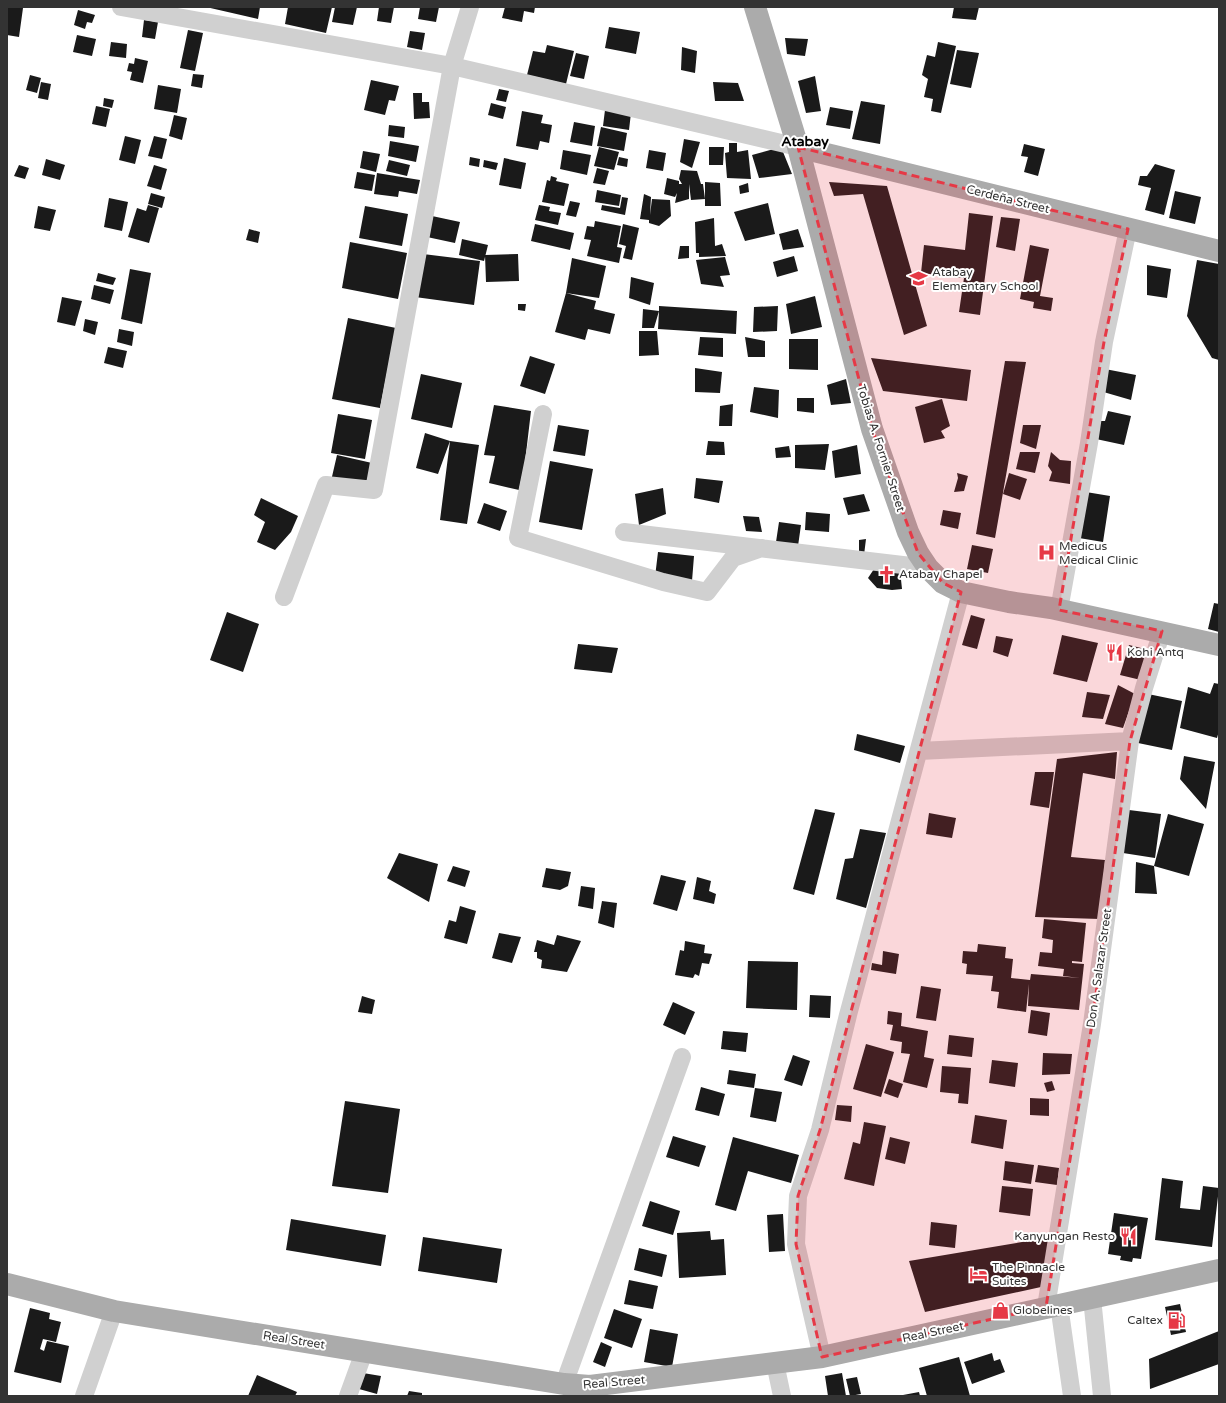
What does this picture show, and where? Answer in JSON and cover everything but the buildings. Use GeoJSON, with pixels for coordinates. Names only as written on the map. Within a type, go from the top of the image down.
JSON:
{"type":"FeatureCollection","features":[{"type":"Feature","properties":{"kind":"main road","name":"Tobias A. Fornier Street"},"geometry":{"type":"LineString","coordinates":[[755,7],[798,147],[872,429],[908,532],[918,553],[928,568],[943,583],[961,592],[1162,631],[1219,645]]}},
{"type":"Feature","properties":{"kind":"main road","name":"Cerdeña Street"},"geometry":{"type":"LineString","coordinates":[[798,147],[1219,251]]}},
{"type":"Feature","properties":{"kind":"main road","name":"Real Street"},"geometry":{"type":"LineString","coordinates":[[7,1284],[114,1311],[564,1384],[590,1386],[822,1357],[1219,1270]]}},
{"type":"Feature","properties":{"kind":"street"},"geometry":{"type":"LineString","coordinates":[[122,7],[452,66],[798,147]]}},
{"type":"Feature","properties":{"kind":"street"},"geometry":{"type":"LineString","coordinates":[[284,597],[326,485],[374,490],[452,66],[470,7]]}},
{"type":"Feature","properties":{"kind":"street"},"geometry":{"type":"LineString","coordinates":[[1059,610],[1089,443],[1104,342],[1128,229]]}},
{"type":"Feature","properties":{"kind":"street"},"geometry":{"type":"LineString","coordinates":[[543,414],[518,538],[663,582],[707,592],[733,558],[762,548]]}},
{"type":"Feature","properties":{"kind":"street"},"geometry":{"type":"LineString","coordinates":[[624,532],[928,568]]}},
{"type":"Feature","properties":{"kind":"street"},"geometry":{"type":"LineString","coordinates":[[822,1357],[796,1244],[798,1196],[820,1130],[918,751],[961,592]]}},
{"type":"Feature","properties":{"kind":"street","name":"Don A. Salazar Street"},"geometry":{"type":"LineString","coordinates":[[1072,1396],[1053,1306],[1130,741],[1144,688],[1162,631]]}},
{"type":"Feature","properties":{"kind":"street"},"geometry":{"type":"LineString","coordinates":[[918,751],[1130,741]]}},
{"type":"Feature","properties":{"kind":"street"},"geometry":{"type":"LineString","coordinates":[[564,1384],[682,1057]]}},
{"type":"Feature","properties":{"kind":"street"},"geometry":{"type":"LineString","coordinates":[[1092,1298],[1102,1396]]}},
{"type":"Feature","properties":{"kind":"street"},"geometry":{"type":"LineString","coordinates":[[84,1396],[114,1311]]}},
{"type":"Feature","properties":{"kind":"street"},"geometry":{"type":"LineString","coordinates":[[348,1396],[364,1352]]}},
{"type":"Feature","properties":{"kind":"street"},"geometry":{"type":"LineString","coordinates":[[775,1363],[782,1396]]}},
{"type":"Feature","properties":{"kind":"highlighted area"},"geometry":{"type":"Polygon","coordinates":[[[798,147],[1128,229],[1104,342],[1059,610],[1162,631],[1130,741],[1092,1024],[1046,1307],[822,1357],[796,1244],[798,1196],[820,1130],[961,592],[943,583],[918,553],[872,429],[798,147]]]}},
{"type":"Feature","properties":{"kind":"place","name":"Atabay Elementary School"},"geometry":{"type":"Point","coordinates":[919,279]}},
{"type":"Feature","properties":{"kind":"place","name":"Medicus Medical Clinic"},"geometry":{"type":"Point","coordinates":[1046,553]}},
{"type":"Feature","properties":{"kind":"place","name":"Atabay Chapel"},"geometry":{"type":"Point","coordinates":[886,574]}},
{"type":"Feature","properties":{"kind":"place","name":"Kohi Antq"},"geometry":{"type":"Point","coordinates":[1114,652]}},
{"type":"Feature","properties":{"kind":"place","name":"Kanyungan Resto"},"geometry":{"type":"Point","coordinates":[1128,1236]}},
{"type":"Feature","properties":{"kind":"place","name":"The Pinnacle Suites"},"geometry":{"type":"Point","coordinates":[979,1274]}},
{"type":"Feature","properties":{"kind":"place","name":"Globelines"},"geometry":{"type":"Point","coordinates":[1000,1310]}},
{"type":"Feature","properties":{"kind":"place","name":"Caltex"},"geometry":{"type":"Point","coordinates":[1176,1320]}},
{"type":"Feature","properties":{"kind":"district","name":"Atabay"},"geometry":{"type":"Point","coordinates":[805,141]}}]}
